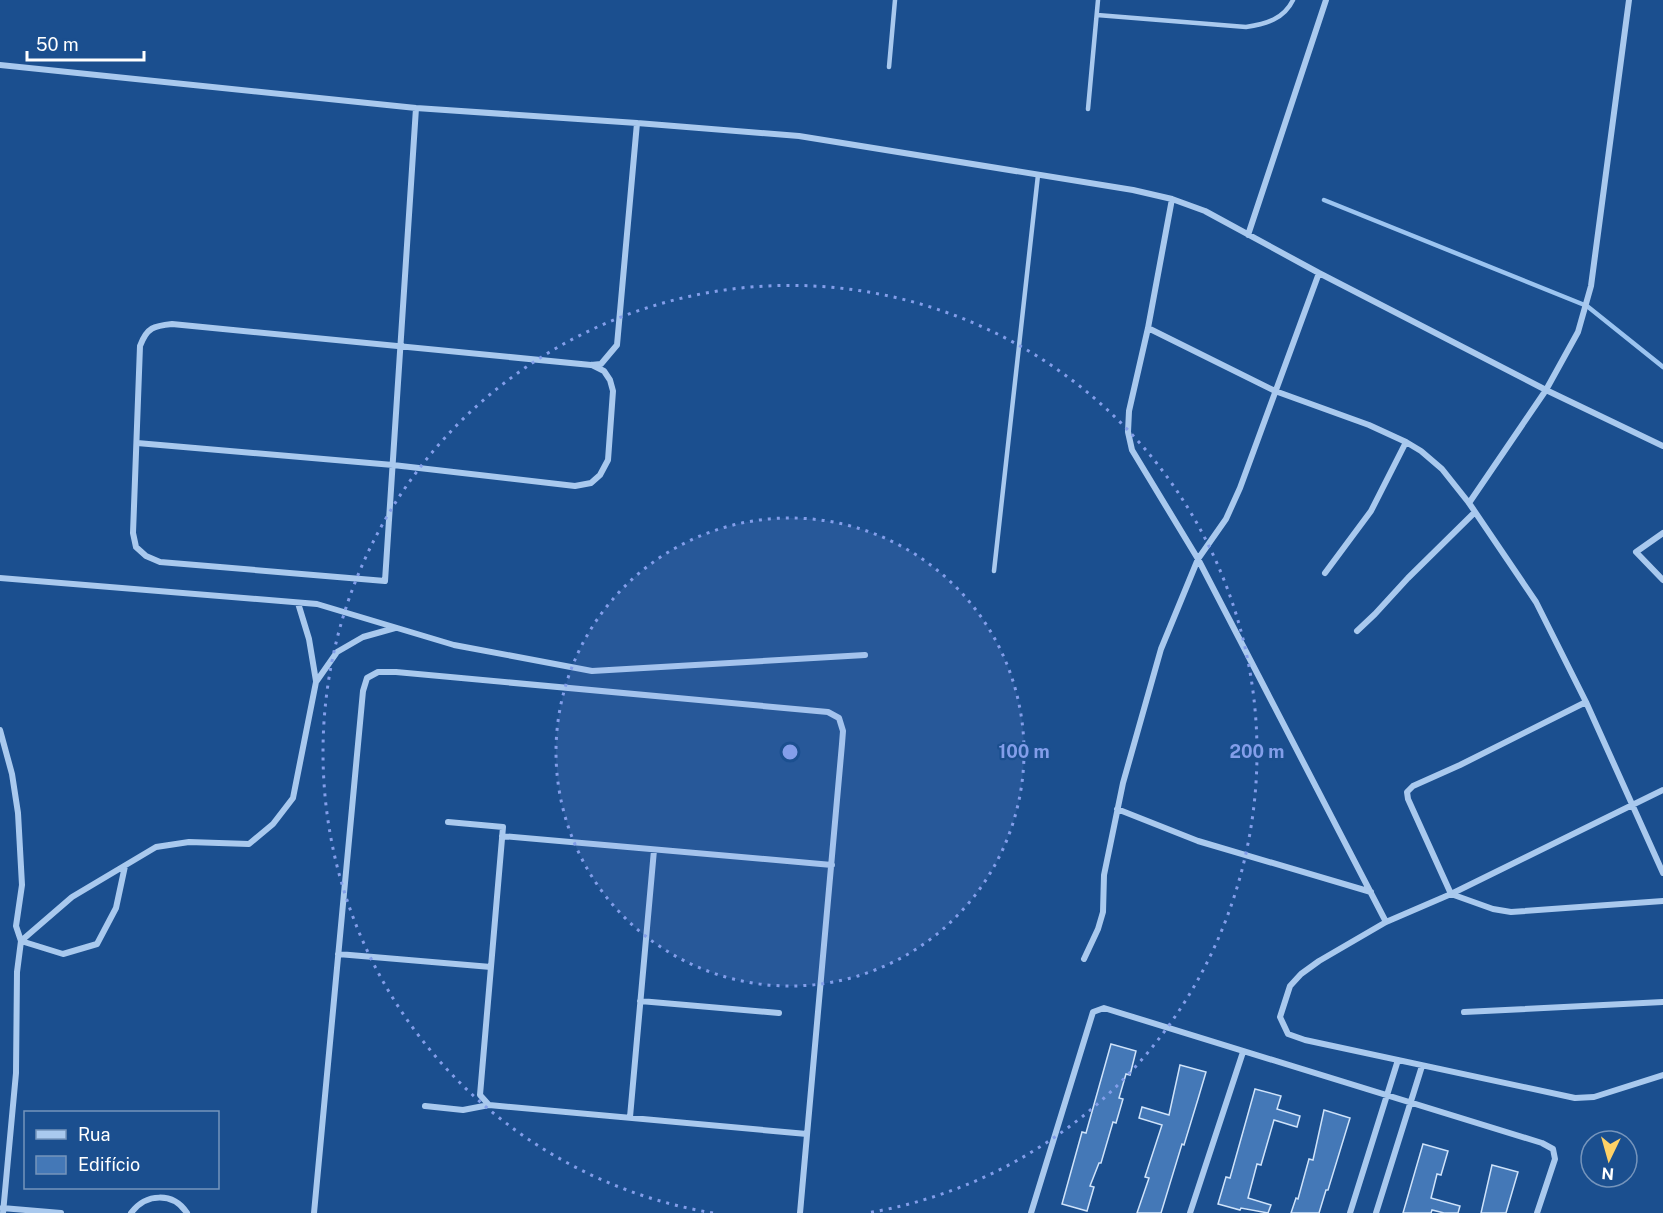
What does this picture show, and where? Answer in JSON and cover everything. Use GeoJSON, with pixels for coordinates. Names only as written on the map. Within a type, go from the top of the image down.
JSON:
{"type":"FeatureCollection","features":[{"type":"Feature","properties":{"kind":"street"},"geometry":{"type":"LineString","coordinates":[[1248,235],[1326,0]]}},
{"type":"Feature","properties":{"kind":"street"},"geometry":{"type":"LineString","coordinates":[[1469,503],[1546,390],[1578,332],[1592,286],[1629,0]]}},
{"type":"Feature","properties":{"kind":"street"},"geometry":{"type":"LineString","coordinates":[[0,64],[416,108],[799,136],[1133,190],[1172,199],[1205,211],[1319,273],[1546,390],[1663,446]]}},
{"type":"Feature","properties":{"kind":"street"},"geometry":{"type":"LineString","coordinates":[[416,108],[400,347],[393,465],[385,581],[160,562],[146,556],[136,548],[133,533],[140,346],[144,335],[154,326],[172,324],[400,347],[591,365],[601,364],[617,345],[637,123]]}},
{"type":"Feature","properties":{"kind":"street"},"geometry":{"type":"LineString","coordinates":[[1172,199],[1148,328],[1129,411],[1128,432],[1132,450],[1198,560],[1386,922]]}},
{"type":"Feature","properties":{"kind":"street"},"geometry":{"type":"LineString","coordinates":[[1084,959],[1098,929],[1102,912],[1104,875],[1123,783],[1161,649],[1198,560],[1226,519],[1252,456],[1319,273]]}},
{"type":"Feature","properties":{"kind":"street"},"geometry":{"type":"LineString","coordinates":[[1148,328],[1275,391],[1369,425],[1406,442],[1421,451],[1442,469],[1469,503],[1536,602],[1586,702],[1663,873]]}},
{"type":"Feature","properties":{"kind":"street"},"geometry":{"type":"LineString","coordinates":[[137,442],[393,465],[575,486],[591,483],[600,475],[608,460],[613,391],[604,371],[591,365]]}},
{"type":"Feature","properties":{"kind":"street"},"geometry":{"type":"LineString","coordinates":[[1325,573],[1371,511],[1406,442]]}},
{"type":"Feature","properties":{"kind":"street"},"geometry":{"type":"LineString","coordinates":[[1356,632],[1475,512]]}},
{"type":"Feature","properties":{"kind":"street"},"geometry":{"type":"LineString","coordinates":[[1663,533],[1636,552],[1663,580]]}},
{"type":"Feature","properties":{"kind":"street"},"geometry":{"type":"LineString","coordinates":[[0,578],[317,604],[454,645],[592,671],[865,655]]}},
{"type":"Feature","properties":{"kind":"street"},"geometry":{"type":"LineString","coordinates":[[21,941],[72,897],[156,848],[189,842],[249,844],[273,824],[293,798],[316,682],[309,639],[298,603]]}},
{"type":"Feature","properties":{"kind":"street"},"geometry":{"type":"LineString","coordinates":[[316,682],[337,652],[363,637],[395,627]]}},
{"type":"Feature","properties":{"kind":"street"},"geometry":{"type":"LineString","coordinates":[[314,1213],[363,691],[367,678],[378,672],[828,712],[839,718],[843,731],[800,1213]]}},
{"type":"Feature","properties":{"kind":"street"},"geometry":{"type":"LineString","coordinates":[[1586,702],[1413,786],[1407,792],[1408,799],[1451,894],[1493,909],[1511,912],[1663,900]]}},
{"type":"Feature","properties":{"kind":"street"},"geometry":{"type":"LineString","coordinates":[[0,730],[12,774],[18,813],[22,885],[16,926],[21,941],[16,972],[16,1073],[2,1209],[61,1213]]}},
{"type":"Feature","properties":{"kind":"street"},"geometry":{"type":"LineString","coordinates":[[1663,790],[1451,894],[1386,922],[1301,974],[1290,986],[1281,1017],[1288,1034],[1296,1037],[1575,1098],[1594,1097],[1663,1075]]}},
{"type":"Feature","properties":{"kind":"street"},"geometry":{"type":"LineString","coordinates":[[1118,809],[1198,841],[1371,892]]}},
{"type":"Feature","properties":{"kind":"street"},"geometry":{"type":"LineString","coordinates":[[448,822],[503,827],[480,1095],[489,1105]]}},
{"type":"Feature","properties":{"kind":"street"},"geometry":{"type":"LineString","coordinates":[[502,836],[832,865]]}},
{"type":"Feature","properties":{"kind":"street"},"geometry":{"type":"LineString","coordinates":[[630,1117],[654,850]]}},
{"type":"Feature","properties":{"kind":"street"},"geometry":{"type":"LineString","coordinates":[[21,941],[63,954],[97,944],[116,908],[124,866]]}},
{"type":"Feature","properties":{"kind":"street"},"geometry":{"type":"LineString","coordinates":[[338,954],[490,968]]}},
{"type":"Feature","properties":{"kind":"street"},"geometry":{"type":"LineString","coordinates":[[640,1001],[779,1013]]}},
{"type":"Feature","properties":{"kind":"street"},"geometry":{"type":"LineString","coordinates":[[1464,1012],[1663,1002]]}},
{"type":"Feature","properties":{"kind":"street"},"geometry":{"type":"LineString","coordinates":[[1031,1213],[1094,1012],[1104,1008],[1542,1143],[1553,1149],[1555,1159],[1537,1213]]}},
{"type":"Feature","properties":{"kind":"street"},"geometry":{"type":"LineString","coordinates":[[1190,1213],[1243,1052]]}},
{"type":"Feature","properties":{"kind":"street"},"geometry":{"type":"LineString","coordinates":[[1350,1213],[1398,1060]]}},
{"type":"Feature","properties":{"kind":"street"},"geometry":{"type":"LineString","coordinates":[[1376,1213],[1422,1066]]}},
{"type":"Feature","properties":{"kind":"street"},"geometry":{"type":"LineString","coordinates":[[425,1106],[463,1110],[489,1105],[807,1134]]}},
{"type":"Feature","properties":{"kind":"street"},"geometry":{"type":"LineString","coordinates":[[131,1213],[138,1204],[146,1200],[163,1197],[179,1204],[188,1213]]}},
{"type":"Feature","properties":{"kind":"lane"},"geometry":{"type":"LineString","coordinates":[[889,67],[895,0]]}},
{"type":"Feature","properties":{"kind":"lane"},"geometry":{"type":"LineString","coordinates":[[1088,109],[1098,0]]}},
{"type":"Feature","properties":{"kind":"lane"},"geometry":{"type":"LineString","coordinates":[[1097,15],[1246,27],[1262,25],[1277,19],[1285,13],[1293,0]]}},
{"type":"Feature","properties":{"kind":"lane"},"geometry":{"type":"LineString","coordinates":[[994,571],[1038,175]]}},
{"type":"Feature","properties":{"kind":"building"},"geometry":{"type":"Polygon","coordinates":[[[1111,1044],[1136,1051],[1130,1075],[1126,1074],[1119,1098],[1123,1099],[1116,1123],[1113,1122],[1101,1163],[1099,1163],[1090,1186],[1094,1187],[1087,1211],[1062,1204],[1082,1132],[1086,1133],[1111,1044]]]}},
{"type":"Feature","properties":{"kind":"building"},"geometry":{"type":"Polygon","coordinates":[[[1180,1065],[1206,1072],[1161,1213],[1137,1213],[1149,1178],[1145,1177],[1162,1125],[1139,1118],[1142,1107],[1169,1115],[1180,1065]]]}},
{"type":"Feature","properties":{"kind":"building"},"geometry":{"type":"Polygon","coordinates":[[[1255,1089],[1281,1096],[1277,1109],[1300,1116],[1297,1127],[1274,1120],[1261,1165],[1257,1164],[1248,1198],[1271,1205],[1268,1213],[1241,1208],[1240,1210],[1218,1204],[1226,1177],[1230,1178],[1255,1089]]]}},
{"type":"Feature","properties":{"kind":"building"},"geometry":{"type":"Polygon","coordinates":[[[1324,1110],[1350,1118],[1328,1190],[1326,1190],[1319,1213],[1291,1213],[1296,1198],[1298,1199],[1309,1159],[1313,1160],[1324,1110]]]}},
{"type":"Feature","properties":{"kind":"building"},"geometry":{"type":"Polygon","coordinates":[[[1423,1144],[1448,1151],[1441,1175],[1437,1174],[1431,1198],[1460,1206],[1458,1213],[1432,1210],[1431,1213],[1403,1213],[1423,1144]]]}},
{"type":"Feature","properties":{"kind":"building"},"geometry":{"type":"Polygon","coordinates":[[[1492,1165],[1518,1172],[1506,1213],[1481,1213],[1492,1165]]]}},
{"type":"Feature","properties":{"kind":"waterway"},"geometry":{"type":"LineString","coordinates":[[1324,200],[1587,306],[1663,367]]}}]}
